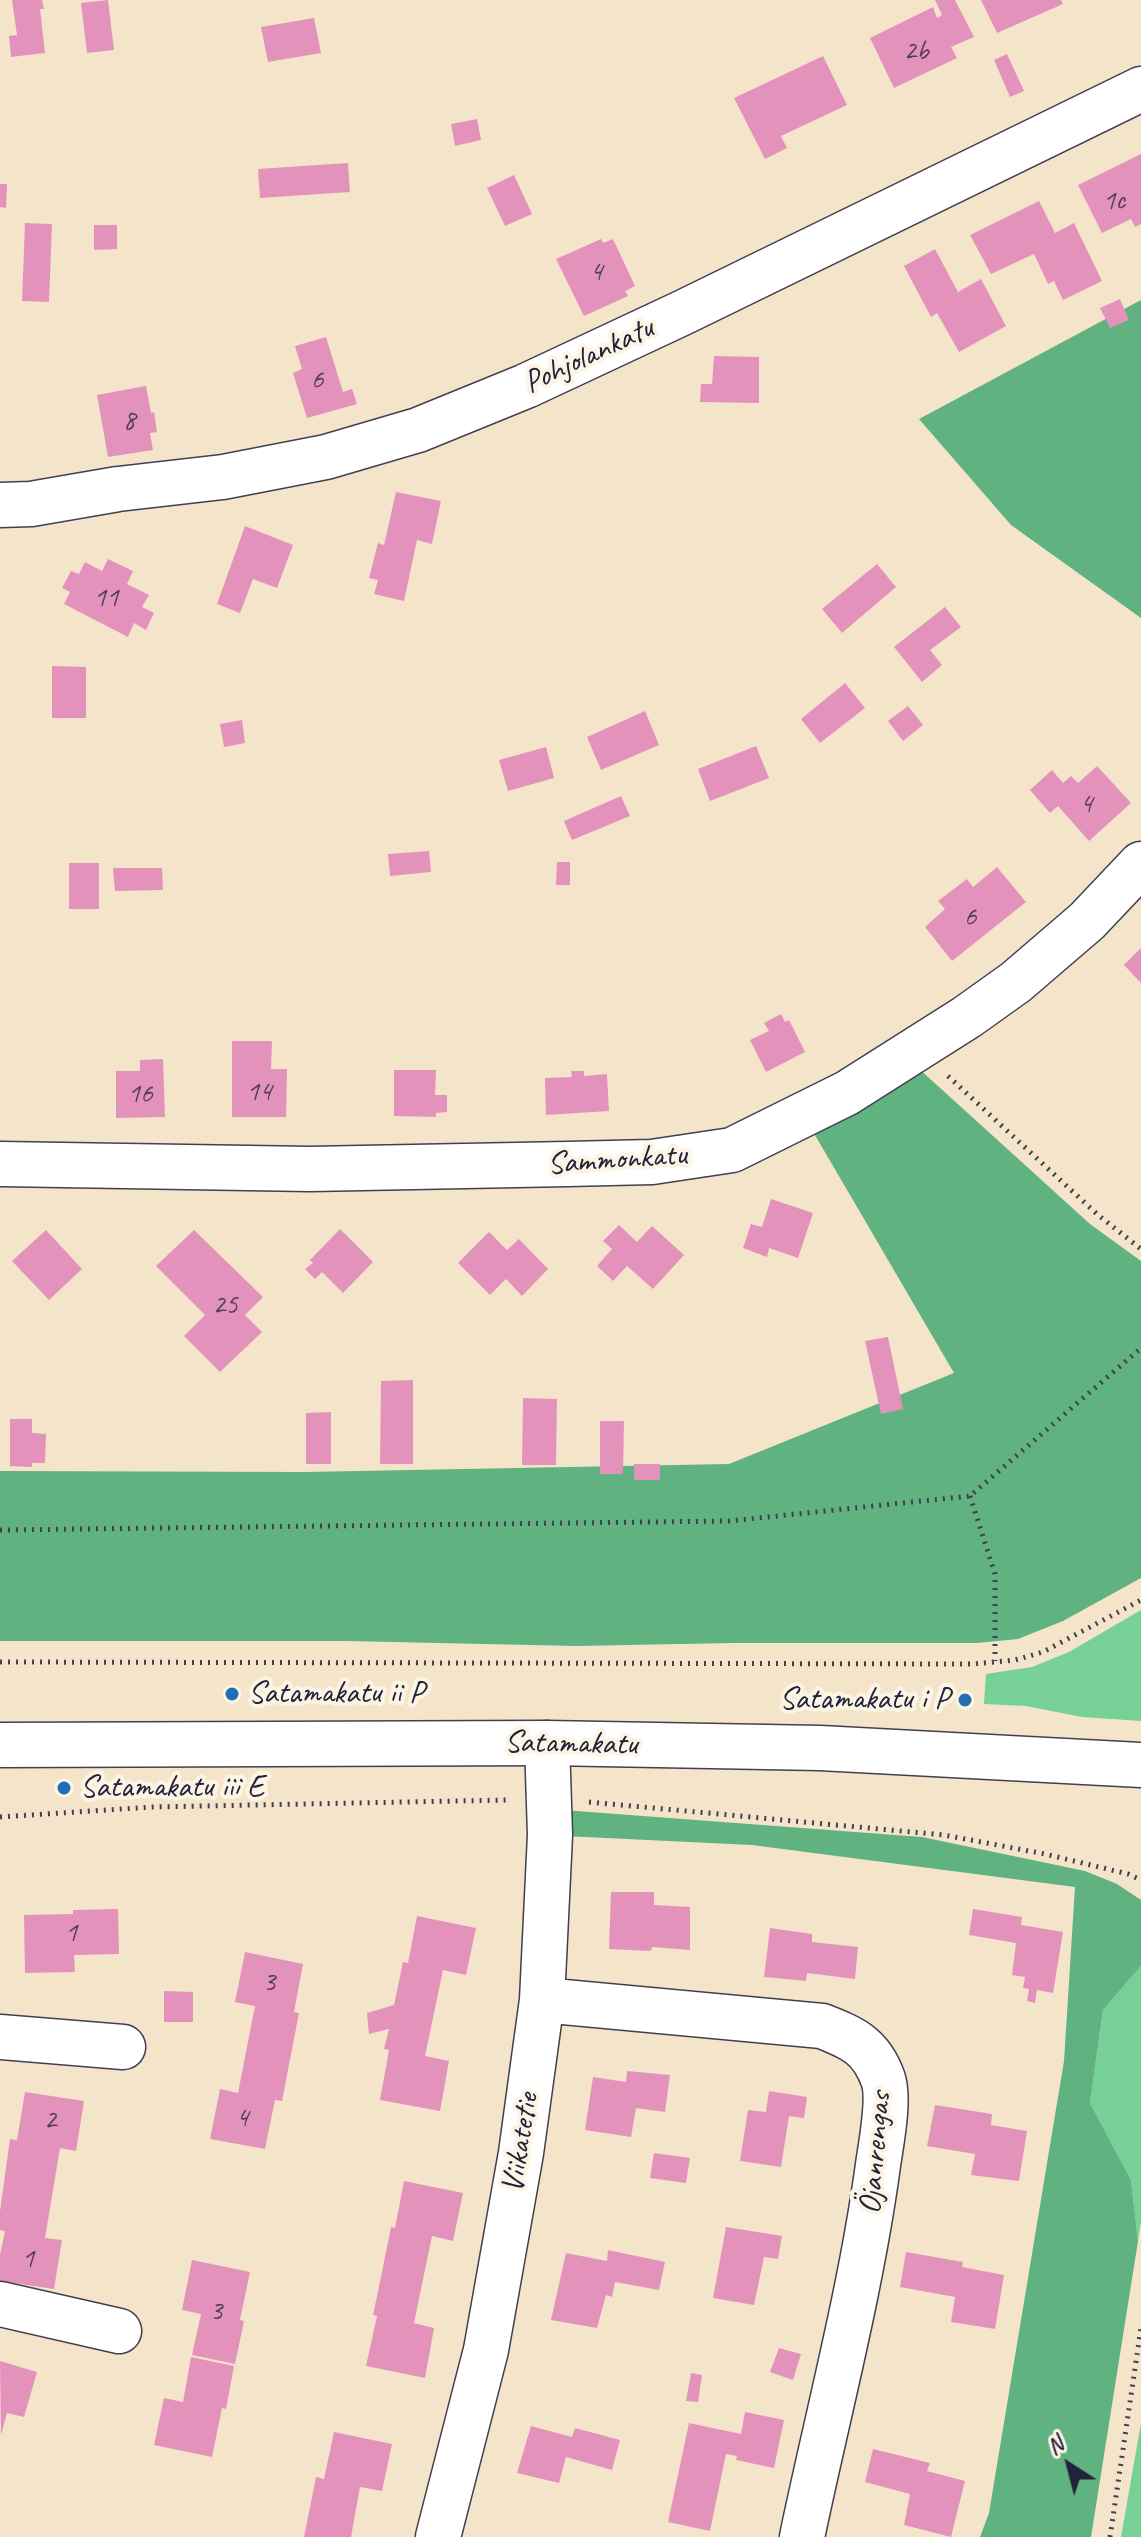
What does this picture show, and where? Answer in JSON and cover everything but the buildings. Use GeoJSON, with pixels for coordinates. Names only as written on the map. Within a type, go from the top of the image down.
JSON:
{"type":"FeatureCollection","features":[{"type":"Feature","properties":{"kind":"street","name":"Pohjolankatu"},"geometry":{"type":"LineString","coordinates":[[0,505],[31,504],[118,489],[223,477],[326,457],[418,430],[526,386],[682,313],[1141,89]]}},
{"type":"Feature","properties":{"kind":"street","name":"Sammonkatu"},"geometry":{"type":"LineString","coordinates":[[0,1164],[310,1169],[652,1162],[732,1150],[847,1093],[1016,982],[1087,921],[1141,864]]}},
{"type":"Feature","properties":{"kind":"street","name":"Satamakatu"},"geometry":{"type":"LineString","coordinates":[[0,1745],[547,1743],[820,1748],[1141,1765]]}},
{"type":"Feature","properties":{"kind":"street","name":"Viikatetie"},"geometry":{"type":"LineString","coordinates":[[438,2537],[486,2350],[521,2153],[542,2000],[550,1835],[547,1743]]}},
{"type":"Feature","properties":{"kind":"street","name":"Öjanrengas"},"geometry":{"type":"LineString","coordinates":[[542,2000],[822,2026],[855,2039],[875,2059],[885,2084],[883,2126],[868,2237],[802,2537]]}},
{"type":"Feature","properties":{"kind":"street"},"geometry":{"type":"LineString","coordinates":[[0,2037],[123,2047]]}},
{"type":"Feature","properties":{"kind":"street"},"geometry":{"type":"LineString","coordinates":[[0,2304],[119,2331]]}},
{"type":"Feature","properties":{"kind":"path"},"geometry":{"type":"LineString","coordinates":[[919,1048],[1098,1215],[1141,1249]]}},
{"type":"Feature","properties":{"kind":"path"},"geometry":{"type":"LineString","coordinates":[[0,1530],[729,1521],[970,1496],[1141,1348]]}},
{"type":"Feature","properties":{"kind":"path"},"geometry":{"type":"LineString","coordinates":[[970,1496],[995,1574],[995,1661]]}},
{"type":"Feature","properties":{"kind":"path"},"geometry":{"type":"LineString","coordinates":[[0,1662],[972,1664],[1015,1660],[1043,1652],[1141,1600]]}},
{"type":"Feature","properties":{"kind":"path"},"geometry":{"type":"LineString","coordinates":[[0,1817],[152,1807],[549,1799],[944,1835],[1060,1857],[1141,1880]]}},
{"type":"Feature","properties":{"kind":"path"},"geometry":{"type":"LineString","coordinates":[[1110,2537],[1141,2328]]}},
{"type":"Feature","properties":{"kind":"green space"},"geometry":{"type":"Polygon","coordinates":[[[1141,300],[1141,618],[1011,525],[919,419],[1141,300]]]}},
{"type":"Feature","properties":{"kind":"green space"},"geometry":{"type":"Polygon","coordinates":[[[917,1067],[1090,1224],[1141,1261],[1141,1578],[1063,1621],[1018,1639],[977,1643],[576,1646],[347,1641],[0,1641],[0,1471],[304,1472],[729,1464],[954,1373],[812,1130],[917,1067]]]}},
{"type":"Feature","properties":{"kind":"green space"},"geometry":{"type":"Polygon","coordinates":[[[1141,1610],[1141,1721],[1082,1717],[1026,1706],[984,1704],[986,1674],[1032,1667],[1069,1652],[1141,1610]]]}},
{"type":"Feature","properties":{"kind":"green space"},"geometry":{"type":"Polygon","coordinates":[[[563,1810],[922,1837],[1085,1871],[1117,1884],[1141,1900],[1141,1966],[1103,2010],[1090,2103],[1131,2180],[1138,2241],[1091,2537],[980,2537],[989,2513],[1064,2061],[1075,1887],[752,1845],[564,1836],[563,1810]]]}},
{"type":"Feature","properties":{"kind":"green space"},"geometry":{"type":"Polygon","coordinates":[[[1141,1966],[1141,2221],[1138,2241],[1131,2180],[1090,2103],[1103,2010],[1141,1966]]]}},
{"type":"Feature","properties":{"kind":"green space"},"geometry":{"type":"Polygon","coordinates":[[[1141,2423],[1141,2537],[1121,2537],[1141,2423]]]}},
{"type":"Feature","properties":{"kind":"place","name":"Satamakatu ii P"},"geometry":{"type":"Point","coordinates":[232,1694]}},
{"type":"Feature","properties":{"kind":"place","name":"Satamakatu i P"},"geometry":{"type":"Point","coordinates":[965,1700]}},
{"type":"Feature","properties":{"kind":"place","name":"Satamakatu iii E"},"geometry":{"type":"Point","coordinates":[64,1788]}}]}
